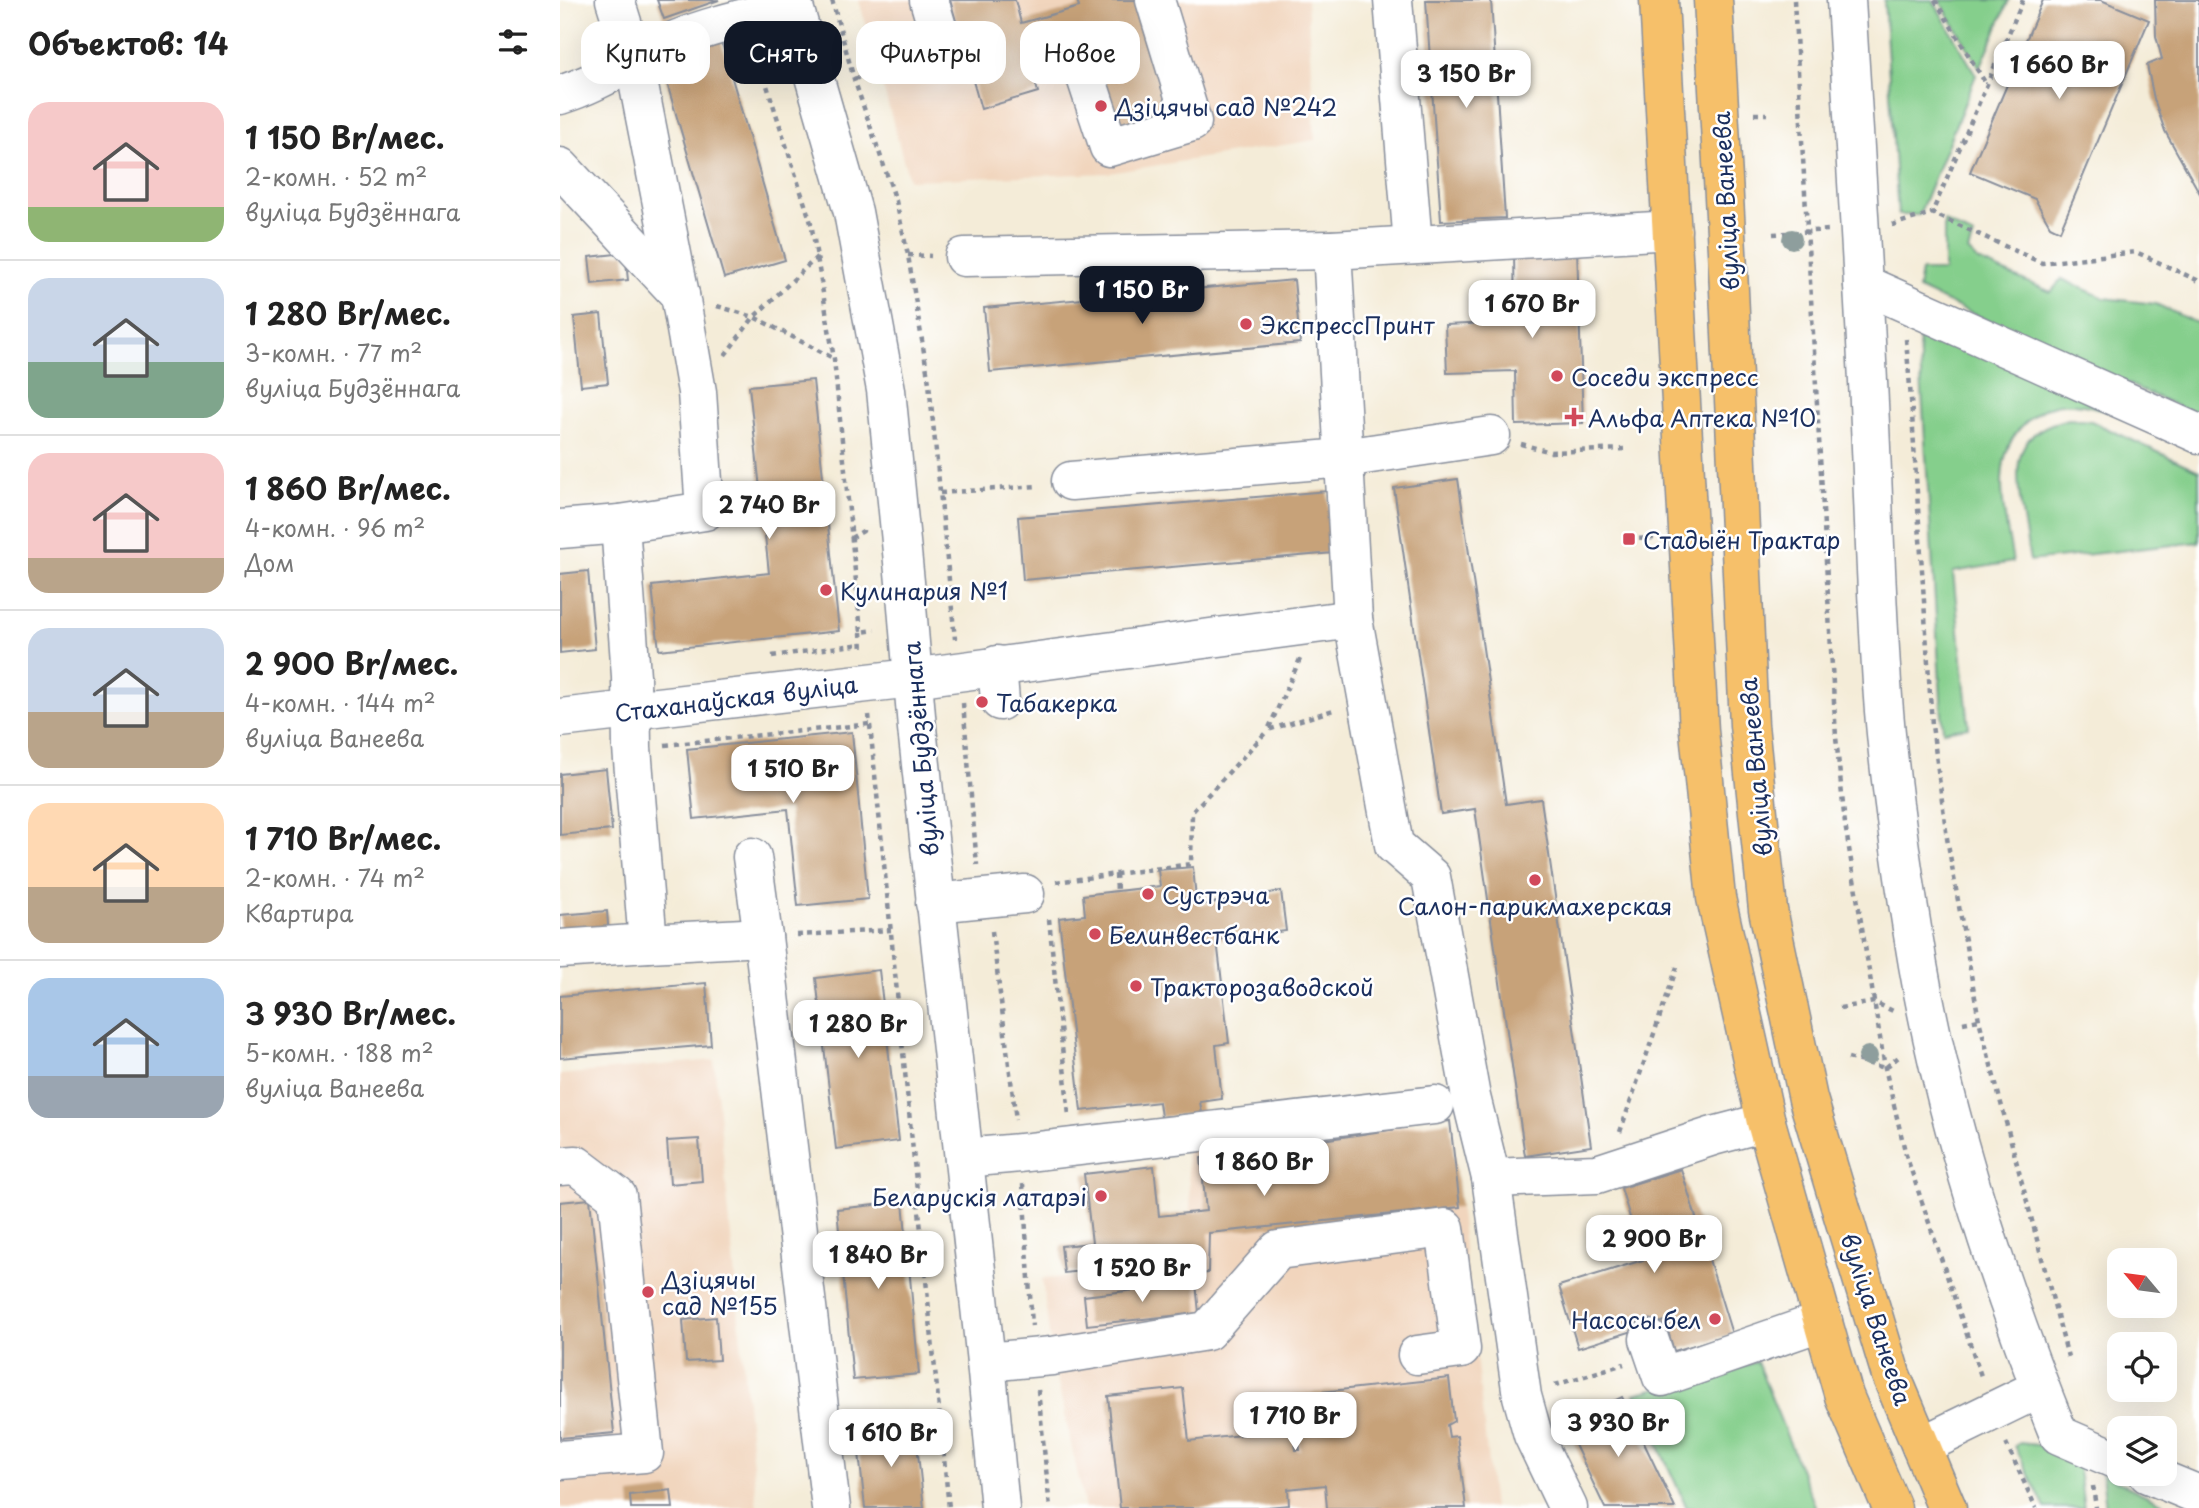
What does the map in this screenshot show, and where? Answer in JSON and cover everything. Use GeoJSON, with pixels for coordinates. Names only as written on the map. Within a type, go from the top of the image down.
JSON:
{"type":"FeatureCollection","features":[{"type":"Feature","properties":{"kind":"main road"},"geometry":{"type":"LineString","coordinates":[[1659,0],[1699,731],[1716,898],[1766,1122],[1844,1396],[1892,1508]]}},
{"type":"Feature","properties":{"kind":"main road","name":"вуліца Ванеева"},"geometry":{"type":"LineString","coordinates":[[1713,0],[1749,724],[1768,910],[1808,1098],[1891,1375],[1947,1508]]}},
{"type":"Feature","properties":{"kind":"street"},"geometry":{"type":"LineString","coordinates":[[615,0],[622,21]]}},
{"type":"Feature","properties":{"kind":"street"},"geometry":{"type":"LineString","coordinates":[[929,0],[935,21]]}},
{"type":"Feature","properties":{"kind":"street"},"geometry":{"type":"LineString","coordinates":[[1088,84],[1109,147],[1192,122],[1155,0]]}},
{"type":"Feature","properties":{"kind":"street"},"geometry":{"type":"LineString","coordinates":[[1394,0],[1413,245]]}},
{"type":"Feature","properties":{"kind":"street"},"geometry":{"type":"LineString","coordinates":[[1846,0],[1884,711],[1896,822],[1919,969],[1949,1110],[2020,1338],[2056,1379],[2059,1435],[2104,1455]]}},
{"type":"Feature","properties":{"kind":"street"},"geometry":{"type":"LineString","coordinates":[[710,29],[793,3]]}},
{"type":"Feature","properties":{"kind":"street","name":"вуліца Будзённага"},"geometry":{"type":"LineString","coordinates":[[793,3],[856,226],[886,390],[912,678],[1000,1508]]}},
{"type":"Feature","properties":{"kind":"street"},"geometry":{"type":"LineString","coordinates":[[560,95],[590,84]]}},
{"type":"Feature","properties":{"kind":"street"},"geometry":{"type":"LineString","coordinates":[[560,529],[620,524],[705,510],[697,392],[639,84]]}},
{"type":"Feature","properties":{"kind":"street"},"geometry":{"type":"LineString","coordinates":[[560,167],[680,295]]}},
{"type":"Feature","properties":{"kind":"street"},"geometry":{"type":"LineString","coordinates":[[964,257],[1332,250],[1672,230]]}},
{"type":"Feature","properties":{"kind":"street"},"geometry":{"type":"LineString","coordinates":[[1332,250],[1353,619],[1394,845],[1431,877],[1471,1097],[1491,1178],[1521,1396],[1533,1435],[1568,1508]]}},
{"type":"Feature","properties":{"kind":"street"},"geometry":{"type":"LineString","coordinates":[[1863,284],[2199,434]]}},
{"type":"Feature","properties":{"kind":"street"},"geometry":{"type":"LineString","coordinates":[[1054,483],[1344,458],[1491,436]]}},
{"type":"Feature","properties":{"kind":"street"},"geometry":{"type":"LineString","coordinates":[[620,524],[648,943]]}},
{"type":"Feature","properties":{"kind":"street","name":"Стаханаўская вуліца"},"geometry":{"type":"LineString","coordinates":[[560,718],[632,730],[866,683],[912,678],[986,679],[1353,619]]}},
{"type":"Feature","properties":{"kind":"street"},"geometry":{"type":"LineString","coordinates":[[752,857],[831,1508]]}},
{"type":"Feature","properties":{"kind":"street"},"geometry":{"type":"LineString","coordinates":[[935,903],[1040,896]]}},
{"type":"Feature","properties":{"kind":"street"},"geometry":{"type":"LineString","coordinates":[[560,949],[763,937]]}},
{"type":"Feature","properties":{"kind":"street"},"geometry":{"type":"LineString","coordinates":[[964,1158],[1435,1105]]}},
{"type":"Feature","properties":{"kind":"street"},"geometry":{"type":"LineString","coordinates":[[1491,1178],[1597,1174],[1713,1136],[1766,1122]]}},
{"type":"Feature","properties":{"kind":"street"},"geometry":{"type":"LineString","coordinates":[[560,1166],[576,1165],[617,1196],[644,1453],[560,1460]]}},
{"type":"Feature","properties":{"kind":"street"},"geometry":{"type":"LineString","coordinates":[[986,1362],[1207,1331],[1278,1250],[1445,1228],[1461,1349],[1417,1355]]}},
{"type":"Feature","properties":{"kind":"street"},"geometry":{"type":"LineString","coordinates":[[1649,1339],[1662,1377],[1823,1321]]}},
{"type":"Feature","properties":{"kind":"street"},"geometry":{"type":"LineString","coordinates":[[1921,1446],[2056,1379]]}},
{"type":"Feature","properties":{"kind":"street"},"geometry":{"type":"LineString","coordinates":[[2177,1486],[2199,1495]]}},
{"type":"Feature","properties":{"kind":"path"},"geometry":{"type":"LineString","coordinates":[[832,0],[854,79],[895,201],[908,255],[929,383],[952,621],[986,679],[979,887],[987,898],[1020,1153],[1035,1357],[1050,1508]]}},
{"type":"Feature","properties":{"kind":"path"},"geometry":{"type":"LineString","coordinates":[[1936,0],[1986,85]]}},
{"type":"Feature","properties":{"kind":"path"},"geometry":{"type":"LineString","coordinates":[[2023,0],[1931,213],[2042,263],[2136,252],[2199,281]]}},
{"type":"Feature","properties":{"kind":"path"},"geometry":{"type":"LineString","coordinates":[[746,19],[811,223],[834,359],[949,1508]]}},
{"type":"Feature","properties":{"kind":"path"},"geometry":{"type":"LineString","coordinates":[[1894,212],[1896,237]]}},
{"type":"Feature","properties":{"kind":"path"},"geometry":{"type":"LineString","coordinates":[[697,392],[754,317],[817,257]]}},
{"type":"Feature","properties":{"kind":"path"},"geometry":{"type":"LineString","coordinates":[[680,295],[754,317],[834,359]]}},
{"type":"Feature","properties":{"kind":"path"},"geometry":{"type":"LineString","coordinates":[[1902,301],[1912,398],[1931,725],[1947,838],[1979,1020],[2056,1379]]}},
{"type":"Feature","properties":{"kind":"path"},"geometry":{"type":"LineString","coordinates":[[1491,436],[1551,453],[1624,449]]}},
{"type":"Feature","properties":{"kind":"path"},"geometry":{"type":"LineString","coordinates":[[940,493],[1054,483]]}},
{"type":"Feature","properties":{"kind":"path"},"geometry":{"type":"LineString","coordinates":[[861,632],[952,621]]}},
{"type":"Feature","properties":{"kind":"path"},"geometry":{"type":"LineString","coordinates":[[1080,1121],[1070,1116],[1040,896],[1116,874],[1191,864],[1192,812],[1268,730],[1315,624]]}},
{"type":"Feature","properties":{"kind":"path"},"geometry":{"type":"LineString","coordinates":[[1268,730],[1368,700]]}},
{"type":"Feature","properties":{"kind":"path"},"geometry":{"type":"LineString","coordinates":[[632,730],[870,724]]}},
{"type":"Feature","properties":{"kind":"path"},"geometry":{"type":"LineString","coordinates":[[1116,874],[1117,891]]}},
{"type":"Feature","properties":{"kind":"path"},"geometry":{"type":"LineString","coordinates":[[763,937],[891,930]]}},
{"type":"Feature","properties":{"kind":"path"},"geometry":{"type":"LineString","coordinates":[[1606,1171],[1677,968]]}},
{"type":"Feature","properties":{"kind":"path"},"geometry":{"type":"LineString","coordinates":[[1840,1008],[1874,1002],[1932,1029]]}},
{"type":"Feature","properties":{"kind":"path"},"geometry":{"type":"LineString","coordinates":[[2096,1508],[2104,1455]]}},
{"type":"Feature","properties":{"kind":"shaded area","name":"Дзіцячы сад №242"},"geometry":{"type":"Polygon","coordinates":[[[859,0],[1307,0],[1315,140],[1109,173],[909,180],[882,84],[1006,84],[1006,21],[865,21],[859,0]]]}},
{"type":"Feature","properties":{"kind":"shaded area","name":"Дзіцячы сад №155"},"geometry":{"type":"Polygon","coordinates":[[[714,1060],[757,1508],[560,1508],[560,1075],[714,1060]]]}},
{"type":"Feature","properties":{"kind":"shaded area"},"geometry":{"type":"Polygon","coordinates":[[[1450,1121],[1493,1508],[1085,1508],[1052,1356],[1042,1279],[1195,1265],[1186,1147],[1450,1121]]]}},
{"type":"Feature","properties":{"kind":"green space"},"geometry":{"type":"Polygon","coordinates":[[[1884,0],[1933,0],[1976,75],[1919,215],[1898,215],[1884,0]]]}},
{"type":"Feature","properties":{"kind":"green space"},"geometry":{"type":"Polygon","coordinates":[[[1939,0],[2009,0],[1980,68],[1939,0]]]}},
{"type":"Feature","properties":{"kind":"green space"},"geometry":{"type":"Polygon","coordinates":[[[1944,221],[1973,236],[1968,251],[1978,261],[2051,292],[2062,279],[2104,298],[2156,304],[2199,324],[2199,416],[1918,289],[1921,271],[1944,271],[1944,221]]]}},
{"type":"Feature","properties":{"kind":"green space"},"geometry":{"type":"Polygon","coordinates":[[[1918,327],[2121,414],[2084,405],[2057,405],[2033,416],[2013,437],[2006,453],[2002,489],[2013,562],[1953,572],[1969,727],[1943,731],[1918,327]]]}},
{"type":"Feature","properties":{"kind":"green space"},"geometry":{"type":"Polygon","coordinates":[[[2069,419],[2091,421],[2199,471],[2199,542],[2030,561],[2019,490],[2019,461],[2022,449],[2038,431],[2069,419]]]}},
{"type":"Feature","properties":{"kind":"green space"},"geometry":{"type":"Polygon","coordinates":[[[1757,1362],[1816,1508],[1687,1508],[1635,1394],[1757,1362]]]}},
{"type":"Feature","properties":{"kind":"green space"},"geometry":{"type":"Polygon","coordinates":[[[2020,1443],[2046,1446],[2078,1462],[2084,1508],[2045,1508],[2015,1446],[2020,1443]]]}},
{"type":"Feature","properties":{"kind":"green space"},"geometry":{"type":"Polygon","coordinates":[[[2102,1474],[2107,1476],[2107,1486],[2127,1486],[2172,1508],[2106,1508],[2102,1474]]]}},
{"type":"Feature","properties":{"kind":"building"},"geometry":{"type":"Polygon","coordinates":[[[657,0],[719,0],[664,19],[657,0]]]}},
{"type":"Feature","properties":{"kind":"building"},"geometry":{"type":"Polygon","coordinates":[[[950,0],[1015,0],[1020,21],[1020,84],[1036,84],[1038,92],[981,109],[974,84],[1006,84],[1006,21],[956,21],[950,0]]]}},
{"type":"Feature","properties":{"kind":"building"},"geometry":{"type":"Polygon","coordinates":[[[1077,0],[1139,0],[1171,113],[1117,129],[1104,84],[1140,84],[1140,21],[1028,21],[1079,7],[1077,0]]]}},
{"type":"Feature","properties":{"kind":"building"},"geometry":{"type":"Polygon","coordinates":[[[1426,0],[1491,0],[1505,218],[1441,221],[1426,0]]]}},
{"type":"Feature","properties":{"kind":"building"},"geometry":{"type":"Polygon","coordinates":[[[2043,0],[2101,0],[2149,20],[2060,231],[2050,226],[2035,199],[1970,172],[2043,0]]]}},
{"type":"Feature","properties":{"kind":"building"},"geometry":{"type":"Polygon","coordinates":[[[2155,0],[2199,0],[2199,192],[2165,131],[2154,99],[2147,65],[2162,59],[2156,36],[2155,0]]]}},
{"type":"Feature","properties":{"kind":"building"},"geometry":{"type":"Polygon","coordinates":[[[720,37],[724,51],[724,84],[734,84],[785,260],[724,278],[667,84],[710,84],[710,40],[720,37]]]}},
{"type":"Feature","properties":{"kind":"building"},"geometry":{"type":"Polygon","coordinates":[[[1577,249],[1583,423],[1516,425],[1515,371],[1447,373],[1445,325],[1515,322],[1514,251],[1577,249]]]}},
{"type":"Feature","properties":{"kind":"building"},"geometry":{"type":"Polygon","coordinates":[[[625,253],[628,280],[592,284],[589,257],[625,253]]]}},
{"type":"Feature","properties":{"kind":"building"},"geometry":{"type":"Polygon","coordinates":[[[1294,280],[1300,343],[990,372],[984,308],[1294,280]]]}},
{"type":"Feature","properties":{"kind":"building"},"geometry":{"type":"Polygon","coordinates":[[[601,314],[608,383],[581,386],[574,317],[601,314]]]}},
{"type":"Feature","properties":{"kind":"building"},"geometry":{"type":"Polygon","coordinates":[[[813,380],[839,631],[659,650],[652,586],[769,573],[749,386],[813,380]]]}},
{"type":"Feature","properties":{"kind":"building"},"geometry":{"type":"Polygon","coordinates":[[[1458,479],[1506,804],[1541,799],[1591,1146],[1525,1156],[1475,809],[1441,814],[1394,488],[1458,479]]]}},
{"type":"Feature","properties":{"kind":"building"},"geometry":{"type":"Polygon","coordinates":[[[1328,491],[1333,553],[1023,580],[1018,517],[1328,491]]]}},
{"type":"Feature","properties":{"kind":"building"},"geometry":{"type":"Polygon","coordinates":[[[588,571],[595,649],[560,653],[560,574],[588,571]]]}},
{"type":"Feature","properties":{"kind":"building"},"geometry":{"type":"Polygon","coordinates":[[[852,732],[868,899],[798,906],[788,809],[694,819],[687,749],[852,732]]]}},
{"type":"Feature","properties":{"kind":"building"},"geometry":{"type":"Polygon","coordinates":[[[606,769],[612,830],[560,835],[560,774],[606,769]]]}},
{"type":"Feature","properties":{"kind":"building"},"geometry":{"type":"Polygon","coordinates":[[[1193,867],[1196,899],[1199,897],[1200,905],[1281,891],[1286,931],[1217,940],[1229,1043],[1216,1045],[1222,1099],[1200,1102],[1202,1113],[1161,1117],[1159,1102],[1081,1111],[1059,918],[1085,915],[1083,895],[1160,886],[1158,870],[1193,867]]]}},
{"type":"Feature","properties":{"kind":"building"},"geometry":{"type":"Polygon","coordinates":[[[607,911],[609,939],[560,943],[560,915],[607,911]]]}},
{"type":"Feature","properties":{"kind":"building"},"geometry":{"type":"Polygon","coordinates":[[[879,970],[899,1141],[836,1149],[816,978],[879,970]]]}},
{"type":"Feature","properties":{"kind":"building"},"geometry":{"type":"Polygon","coordinates":[[[706,983],[711,1045],[560,1058],[560,996],[706,983]]]}},
{"type":"Feature","properties":{"kind":"building"},"geometry":{"type":"Polygon","coordinates":[[[1450,1121],[1460,1207],[1209,1233],[1208,1273],[1120,1282],[1118,1267],[1064,1273],[1061,1246],[1092,1243],[1084,1174],[1154,1166],[1159,1216],[1206,1211],[1201,1158],[1450,1121]]]}},
{"type":"Feature","properties":{"kind":"building"},"geometry":{"type":"Polygon","coordinates":[[[699,1139],[702,1181],[670,1184],[667,1141],[699,1139]]]}},
{"type":"Feature","properties":{"kind":"building"},"geometry":{"type":"Polygon","coordinates":[[[1681,1169],[1732,1334],[1674,1351],[1665,1321],[1578,1348],[1559,1286],[1643,1260],[1621,1188],[1681,1169]]]}},
{"type":"Feature","properties":{"kind":"building"},"geometry":{"type":"Polygon","coordinates":[[[590,1199],[614,1433],[560,1438],[560,1202],[590,1199]]]}},
{"type":"Feature","properties":{"kind":"building"},"geometry":{"type":"Polygon","coordinates":[[[903,1202],[919,1374],[853,1380],[837,1209],[903,1202]]]}},
{"type":"Feature","properties":{"kind":"building"},"geometry":{"type":"Polygon","coordinates":[[[1196,1283],[1199,1313],[1087,1325],[1084,1296],[1196,1283]]]}},
{"type":"Feature","properties":{"kind":"building"},"geometry":{"type":"Polygon","coordinates":[[[716,1317],[719,1360],[686,1362],[683,1320],[716,1317]]]}},
{"type":"Feature","properties":{"kind":"building"},"geometry":{"type":"Polygon","coordinates":[[[1449,1378],[1454,1421],[1447,1425],[1449,1437],[1457,1436],[1466,1508],[1327,1508],[1325,1485],[1288,1489],[1289,1505],[1257,1508],[1120,1508],[1108,1396],[1183,1388],[1189,1441],[1293,1429],[1296,1450],[1300,1450],[1294,1395],[1449,1378]]]}},
{"type":"Feature","properties":{"kind":"building"},"geometry":{"type":"Polygon","coordinates":[[[1622,1397],[1675,1508],[1605,1508],[1565,1424],[1622,1397]]]}},
{"type":"Feature","properties":{"kind":"building"},"geometry":{"type":"Polygon","coordinates":[[[915,1427],[924,1508],[865,1508],[857,1434],[915,1427]]]}},
{"type":"Feature","properties":{"kind":"building"},"geometry":{"type":"Polygon","coordinates":[[[671,1490],[673,1508],[631,1508],[630,1495],[671,1490]]]}},
{"type":"Feature","properties":{"kind":"place","name":"Дзіцячы сад №242"},"geometry":{"type":"Point","coordinates":[1101,106]}},
{"type":"Feature","properties":{"kind":"place","name":"ЭкспрессПринт"},"geometry":{"type":"Point","coordinates":[1246,324]}},
{"type":"Feature","properties":{"kind":"place","name":"Соседи экспресс"},"geometry":{"type":"Point","coordinates":[1557,376]}},
{"type":"Feature","properties":{"kind":"place","name":"Альфа Аптека №10"},"geometry":{"type":"Point","coordinates":[1574,417]}},
{"type":"Feature","properties":{"kind":"place","name":"Стадыён Трактар"},"geometry":{"type":"Point","coordinates":[1629,539]}},
{"type":"Feature","properties":{"kind":"place","name":"Кулинария №1"},"geometry":{"type":"Point","coordinates":[826,590]}},
{"type":"Feature","properties":{"kind":"place","name":"Табакерка"},"geometry":{"type":"Point","coordinates":[982,702]}},
{"type":"Feature","properties":{"kind":"place","name":"Салон-парикмахерская"},"geometry":{"type":"Point","coordinates":[1535,880]}},
{"type":"Feature","properties":{"kind":"place","name":"Сустрэча"},"geometry":{"type":"Point","coordinates":[1148,894]}},
{"type":"Feature","properties":{"kind":"place","name":"Белинвестбанк"},"geometry":{"type":"Point","coordinates":[1095,934]}},
{"type":"Feature","properties":{"kind":"place","name":"Тракторозаводской"},"geometry":{"type":"Point","coordinates":[1136,986]}},
{"type":"Feature","properties":{"kind":"place","name":"Беларускія латарэі"},"geometry":{"type":"Point","coordinates":[1101,1196]}},
{"type":"Feature","properties":{"kind":"place","name":"Дзіцячы сад №155"},"geometry":{"type":"Point","coordinates":[648,1292]}},
{"type":"Feature","properties":{"kind":"place","name":"Насосы.бел"},"geometry":{"type":"Point","coordinates":[1715,1319]}}]}
